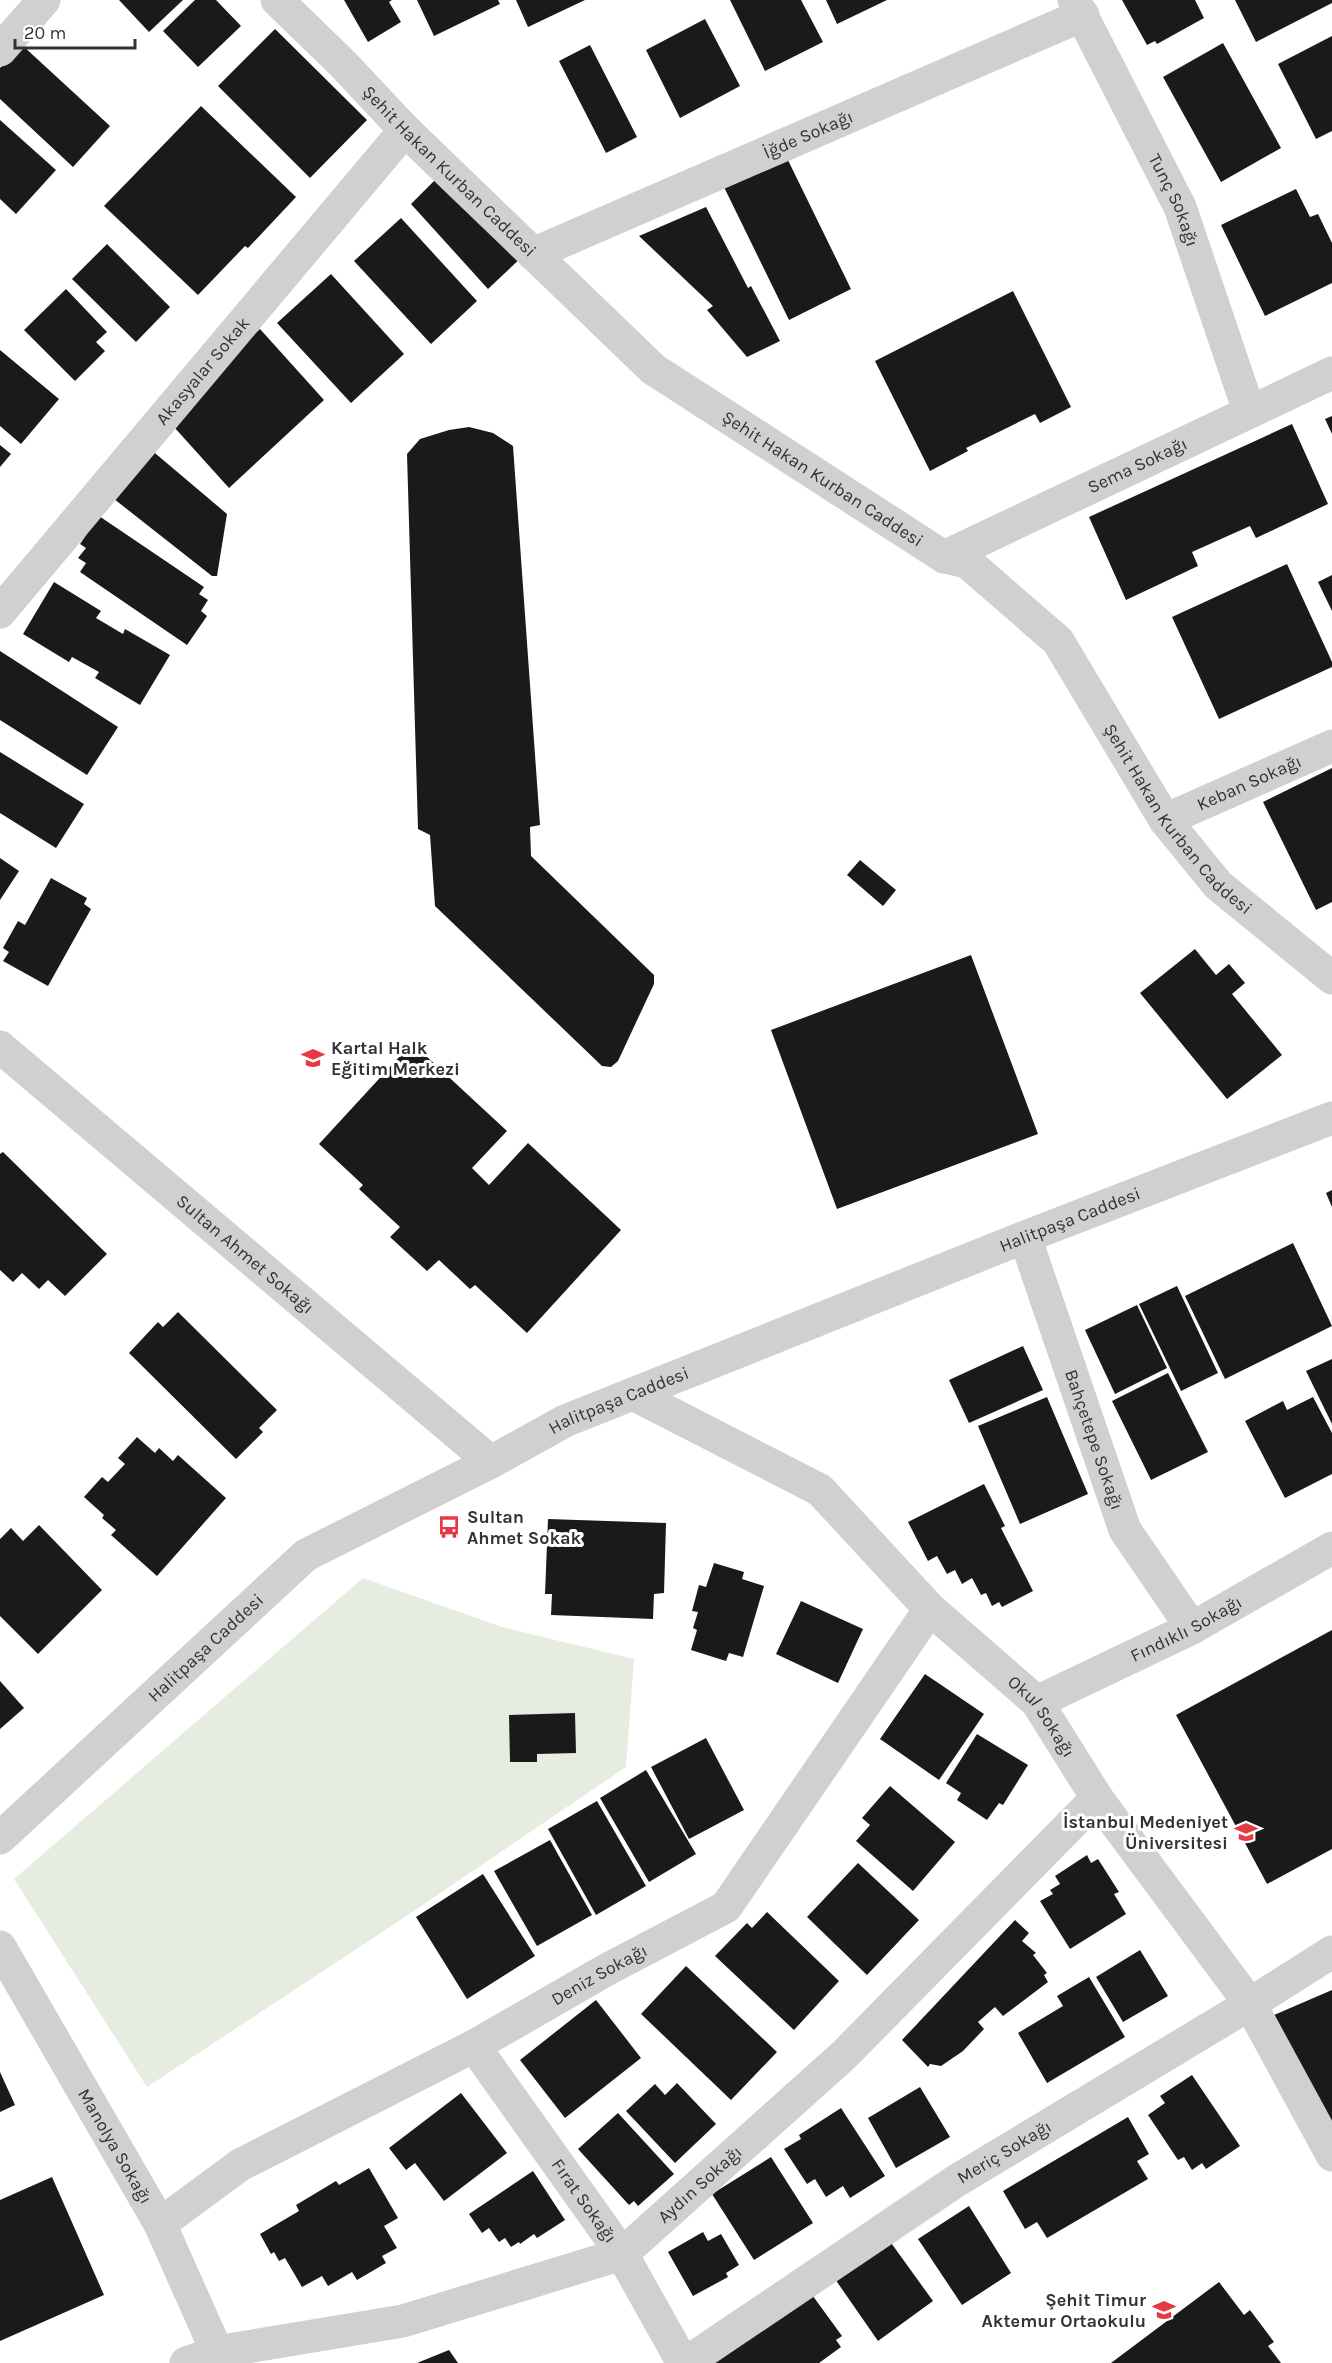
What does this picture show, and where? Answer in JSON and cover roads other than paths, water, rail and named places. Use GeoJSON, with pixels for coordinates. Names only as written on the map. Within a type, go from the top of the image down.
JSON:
{"type":"FeatureCollection","features":[{"type":"Feature","properties":{"kind":"street"},"geometry":{"type":"LineString","coordinates":[[0,50],[44,0]]}},
{"type":"Feature","properties":{"kind":"street","name":"Şehit Hakan Kurban Caddesi"},"geometry":{"type":"LineString","coordinates":[[277,0],[343,64],[405,130],[653,369],[944,557],[966,561],[1058,641],[1165,820],[1218,885],[1332,978]]}},
{"type":"Feature","properties":{"kind":"street","name":"İğde Sokağı"},"geometry":{"type":"LineString","coordinates":[[533,254],[1079,8]]}},
{"type":"Feature","properties":{"kind":"street","name":"Tunç Sokağı"},"geometry":{"type":"LineString","coordinates":[[1079,8],[1180,207],[1249,411]]}},
{"type":"Feature","properties":{"kind":"street","name":"Akasyalar Sokak"},"geometry":{"type":"LineString","coordinates":[[0,612],[405,130]]}},
{"type":"Feature","properties":{"kind":"street","name":"Sema Sokağı"},"geometry":{"type":"LineString","coordinates":[[944,557],[1332,373]]}},
{"type":"Feature","properties":{"kind":"street","name":"Keban Sokağı"},"geometry":{"type":"LineString","coordinates":[[1165,820],[1332,746]]}},
{"type":"Feature","properties":{"kind":"street","name":"Sultan Ahmet Sokağı"},"geometry":{"type":"LineString","coordinates":[[0,1047],[491,1462]]}},
{"type":"Feature","properties":{"kind":"street","name":"Halitpaşa Caddesi"},"geometry":{"type":"LineString","coordinates":[[0,1838],[306,1555],[491,1462],[564,1421],[1025,1237],[1332,1118]]}},
{"type":"Feature","properties":{"kind":"street","name":"Bahçetepe Sokağı"},"geometry":{"type":"LineString","coordinates":[[1025,1237],[1125,1530],[1192,1628]]}},
{"type":"Feature","properties":{"kind":"street","name":"Okul Sokağı"},"geometry":{"type":"LineString","coordinates":[[633,1394],[820,1490],[930,1609],[1037,1702],[1097,1798],[1250,2004],[1332,2155]]}},
{"type":"Feature","properties":{"kind":"street","name":"Fındıklı Sokağı"},"geometry":{"type":"LineString","coordinates":[[1037,1702],[1192,1628],[1332,1548]]}},
{"type":"Feature","properties":{"kind":"street","name":"Deniz Sokağı"},"geometry":{"type":"LineString","coordinates":[[160,2224],[240,2165],[474,2046],[606,1970],[726,1907],[930,1609]]}},
{"type":"Feature","properties":{"kind":"street","name":"Aydın Sokağı"},"geometry":{"type":"LineString","coordinates":[[186,2363],[217,2352],[403,2321],[622,2254],[844,2055],[1097,1798]]}},
{"type":"Feature","properties":{"kind":"street","name":"Manolya Sokağı"},"geometry":{"type":"LineString","coordinates":[[0,1947],[160,2224],[217,2352]]}},
{"type":"Feature","properties":{"kind":"street","name":"Meriç Sokağı"},"geometry":{"type":"LineString","coordinates":[[685,2363],[956,2181],[1332,1952]]}},
{"type":"Feature","properties":{"kind":"street","name":"Fırat Sokağı"},"geometry":{"type":"LineString","coordinates":[[474,2046],[622,2254],[685,2363]]}},
{"type":"Feature","properties":{"kind":"place","name":"Kartal Halk Eğitim Merkezi"},"geometry":{"type":"Point","coordinates":[313,1058]}},
{"type":"Feature","properties":{"kind":"place","name":"Sultan Ahmet Sokak"},"geometry":{"type":"Point","coordinates":[449,1527]}},
{"type":"Feature","properties":{"kind":"place","name":"İstanbul Medeniyet Üniversitesi"},"geometry":{"type":"Point","coordinates":[1246,1832]}},
{"type":"Feature","properties":{"kind":"place","name":"Şehit Timur Aktemur Ortaokulu"},"geometry":{"type":"Point","coordinates":[1164,2310]}}]}
